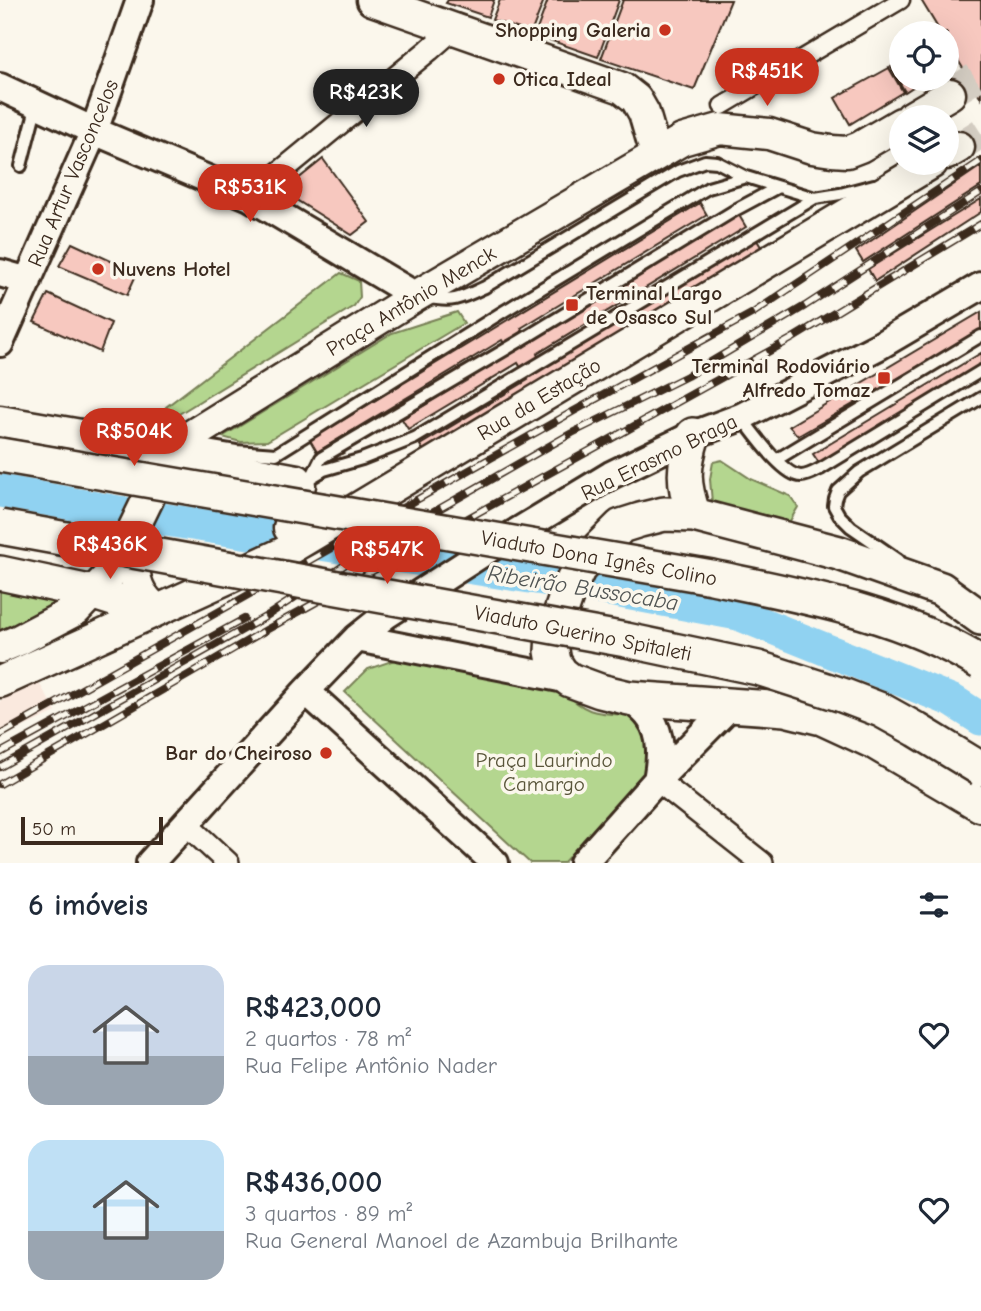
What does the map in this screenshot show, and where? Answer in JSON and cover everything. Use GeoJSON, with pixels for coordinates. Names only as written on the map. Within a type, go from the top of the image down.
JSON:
{"type":"FeatureCollection","features":[{"type":"Feature","properties":{"kind":"main road"},"geometry":{"type":"LineString","coordinates":[[372,0],[622,88],[636,99],[644,113],[656,154]]}},
{"type":"Feature","properties":{"kind":"main road"},"geometry":{"type":"LineString","coordinates":[[931,105],[950,94]]}},
{"type":"Feature","properties":{"kind":"main road","name":"Praça Antônio Menck"},"geometry":{"type":"LineString","coordinates":[[168,450],[416,296],[682,140],[720,129],[769,134],[812,148],[847,152],[860,148],[889,130]]}},
{"type":"Feature","properties":{"kind":"main road","name":"Rua da Estação"},"geometry":{"type":"LineString","coordinates":[[0,682],[291,543],[912,175]]}},
{"type":"Feature","properties":{"kind":"main road"},"geometry":{"type":"LineString","coordinates":[[2,419],[168,450],[194,461],[306,481],[291,543]]}},
{"type":"Feature","properties":{"kind":"main road"},"geometry":{"type":"LineString","coordinates":[[693,435],[685,459],[685,481],[694,514]]}},
{"type":"Feature","properties":{"kind":"main road"},"geometry":{"type":"LineString","coordinates":[[0,648],[76,610],[113,572],[168,450]]}},
{"type":"Feature","properties":{"kind":"main road","name":"Viaduto Dona Ignês Colino"},"geometry":{"type":"LineString","coordinates":[[0,455],[757,586],[899,624],[927,634],[981,663]]}},
{"type":"Feature","properties":{"kind":"main road"},"geometry":{"type":"LineString","coordinates":[[981,618],[941,589],[839,553],[694,514],[664,514],[621,526],[604,541],[573,581],[553,634],[552,651],[554,662],[561,673],[570,680],[600,691],[629,698],[785,709],[822,718],[874,742],[981,805]]}},
{"type":"Feature","properties":{"kind":"main road"},"geometry":{"type":"LineString","coordinates":[[138,520],[134,566],[136,580],[153,611]]}},
{"type":"Feature","properties":{"kind":"main road","name":"Viaduto Guerino Spitaleti"},"geometry":{"type":"LineString","coordinates":[[0,527],[626,640],[758,668],[881,710],[981,769]]}},
{"type":"Feature","properties":{"kind":"main road"},"geometry":{"type":"LineString","coordinates":[[0,573],[94,593],[153,611]]}},
{"type":"Feature","properties":{"kind":"street","name":"Rua Artur Vasconcelos"},"geometry":{"type":"LineString","coordinates":[[0,343],[94,131],[140,0]]}},
{"type":"Feature","properties":{"kind":"street"},"geometry":{"type":"LineString","coordinates":[[722,106],[901,0]]}},
{"type":"Feature","properties":{"kind":"street"},"geometry":{"type":"LineString","coordinates":[[250,197],[453,29]]}},
{"type":"Feature","properties":{"kind":"street"},"geometry":{"type":"LineString","coordinates":[[0,87],[94,131],[250,197],[416,296]]}},
{"type":"Feature","properties":{"kind":"street"},"geometry":{"type":"LineString","coordinates":[[0,273],[28,281]]}},
{"type":"Feature","properties":{"kind":"street","name":"Rua Erasmo Braga"},"geometry":{"type":"LineString","coordinates":[[150,863],[306,691],[357,638],[386,615],[611,475],[693,435],[741,417],[879,346],[981,286]]}},
{"type":"Feature","properties":{"kind":"street"},"geometry":{"type":"LineString","coordinates":[[357,638],[570,680]]}},
{"type":"Feature","properties":{"kind":"street"},"geometry":{"type":"LineString","coordinates":[[306,691],[495,863]]}},
{"type":"Feature","properties":{"kind":"street"},"geometry":{"type":"LineString","coordinates":[[629,698],[650,717],[657,732],[661,753],[657,780]]}},
{"type":"Feature","properties":{"kind":"street"},"geometry":{"type":"LineString","coordinates":[[583,863],[657,780],[730,706]]}},
{"type":"Feature","properties":{"kind":"street"},"geometry":{"type":"LineString","coordinates":[[657,780],[762,863]]}},
{"type":"Feature","properties":{"kind":"street"},"geometry":{"type":"LineString","coordinates":[[186,824],[228,863]]}},
{"type":"Feature","properties":{"kind":"lane"},"geometry":{"type":"LineString","coordinates":[[21,166],[37,104]]}},
{"type":"Feature","properties":{"kind":"lane"},"geometry":{"type":"LineString","coordinates":[[416,296],[443,301],[459,299],[485,287],[678,171],[705,161],[717,162],[746,177],[815,198]]}},
{"type":"Feature","properties":{"kind":"lane"},"geometry":{"type":"LineString","coordinates":[[306,481],[335,465],[355,461],[415,438],[815,198],[840,194],[900,175]]}},
{"type":"Feature","properties":{"kind":"lane"},"geometry":{"type":"LineString","coordinates":[[168,450],[206,446],[276,454],[708,188],[746,177]]}},
{"type":"Feature","properties":{"kind":"lane"},"geometry":{"type":"LineString","coordinates":[[306,481],[321,458],[778,187]]}},
{"type":"Feature","properties":{"kind":"lane"},"geometry":{"type":"LineString","coordinates":[[776,460],[981,336]]}},
{"type":"Feature","properties":{"kind":"lane"},"geometry":{"type":"LineString","coordinates":[[741,417],[776,460],[796,475],[806,475],[822,468],[981,371]]}},
{"type":"Feature","properties":{"kind":"lane"},"geometry":{"type":"LineString","coordinates":[[941,589],[851,527],[839,515],[834,506],[835,499],[838,491],[859,472],[981,398]]}},
{"type":"Feature","properties":{"kind":"shaded area"},"geometry":{"type":"Polygon","coordinates":[[[38,681],[56,712],[0,738],[0,701],[38,681]]]}},
{"type":"Feature","properties":{"kind":"green space"},"geometry":{"type":"Polygon","coordinates":[[[341,273],[359,281],[360,297],[354,306],[174,417],[166,407],[341,273]]]}},
{"type":"Feature","properties":{"kind":"green space"},"geometry":{"type":"Polygon","coordinates":[[[457,312],[464,323],[267,441],[241,442],[222,437],[392,333],[457,312]]]}},
{"type":"Feature","properties":{"kind":"green space"},"geometry":{"type":"Polygon","coordinates":[[[722,460],[751,479],[790,496],[798,507],[787,526],[712,503],[710,479],[713,462],[722,460]]]}},
{"type":"Feature","properties":{"kind":"green space"},"geometry":{"type":"Polygon","coordinates":[[[0,590],[66,601],[0,635],[0,590]]]}},
{"type":"Feature","properties":{"kind":"green space","name":"Praça Laurindo Camargo"},"geometry":{"type":"Polygon","coordinates":[[[412,654],[561,689],[586,709],[633,715],[649,733],[649,770],[563,863],[530,863],[345,692],[368,669],[412,654]]]}},
{"type":"Feature","properties":{"kind":"building"},"geometry":{"type":"Polygon","coordinates":[[[448,0],[494,0],[488,17],[446,3],[448,0]]]}},
{"type":"Feature","properties":{"kind":"building"},"geometry":{"type":"Polygon","coordinates":[[[500,0],[544,0],[531,33],[492,20],[500,0]]]}},
{"type":"Feature","properties":{"kind":"building"},"geometry":{"type":"Polygon","coordinates":[[[548,0],[619,0],[598,57],[535,35],[548,0]]]}},
{"type":"Feature","properties":{"kind":"building","name":"Shopping Galeria"},"geometry":{"type":"Polygon","coordinates":[[[623,0],[731,0],[694,90],[601,59],[623,0]]]}},
{"type":"Feature","properties":{"kind":"building"},"geometry":{"type":"Polygon","coordinates":[[[921,0],[981,0],[981,98],[959,62],[959,21],[934,21],[921,0]]]}},
{"type":"Feature","properties":{"kind":"building"},"geometry":{"type":"Polygon","coordinates":[[[889,68],[889,91],[903,92],[850,124],[835,98],[889,68]]]}},
{"type":"Feature","properties":{"kind":"building"},"geometry":{"type":"Polygon","coordinates":[[[323,159],[369,222],[352,235],[290,196],[287,191],[323,159]]]}},
{"type":"Feature","properties":{"kind":"building"},"geometry":{"type":"Polygon","coordinates":[[[981,166],[981,186],[863,262],[856,251],[981,166]]]}},
{"type":"Feature","properties":{"kind":"building"},"geometry":{"type":"Polygon","coordinates":[[[981,199],[981,212],[875,281],[868,269],[981,199]]]}},
{"type":"Feature","properties":{"kind":"building"},"geometry":{"type":"Polygon","coordinates":[[[700,203],[707,215],[521,328],[525,335],[737,212],[746,227],[537,354],[540,360],[755,237],[763,250],[426,455],[420,445],[528,380],[518,363],[408,429],[402,419],[510,353],[502,340],[317,452],[310,440],[700,203]]]}},
{"type":"Feature","properties":{"kind":"building","name":"Nuvens Hotel"},"geometry":{"type":"Polygon","coordinates":[[[72,243],[137,273],[127,295],[59,266],[72,243]]]}},
{"type":"Feature","properties":{"kind":"building"},"geometry":{"type":"Polygon","coordinates":[[[48,294],[111,323],[100,352],[34,322],[48,294]]]}},
{"type":"Feature","properties":{"kind":"building","name":"Terminal Rodoviário Alfredo Tomaz"},"geometry":{"type":"Polygon","coordinates":[[[981,312],[981,330],[798,436],[789,426],[981,312]]]}},
{"type":"Feature","properties":{"kind":"building","name":"Terminal Rodoviário Alfredo Tomaz"},"geometry":{"type":"Polygon","coordinates":[[[981,353],[981,366],[819,463],[813,454],[981,353]]]}},
{"type":"Feature","properties":{"kind":"waterway","name":"Ribeirão Bussocaba"},"geometry":{"type":"LineString","coordinates":[[0,491],[135,515],[594,587],[738,614],[953,701],[981,719]]}},
{"type":"Feature","properties":{"kind":"tunnel"},"geometry":{"type":"LineString","coordinates":[[950,94],[981,74]]}},
{"type":"Feature","properties":{"kind":"tunnel"},"geometry":{"type":"LineString","coordinates":[[959,147],[981,133]]}},
{"type":"Feature","properties":{"kind":"railway"},"geometry":{"type":"LineString","coordinates":[[0,735],[753,313],[981,161]]}},
{"type":"Feature","properties":{"kind":"railway"},"geometry":{"type":"LineString","coordinates":[[0,767],[265,617],[369,549],[572,433],[687,376],[805,306],[981,192]]}},
{"type":"Feature","properties":{"kind":"railway"},"geometry":{"type":"LineString","coordinates":[[0,784],[266,630],[793,338],[981,224]]}},
{"type":"Feature","properties":{"kind":"railway"},"geometry":{"type":"LineString","coordinates":[[0,753],[244,619]]}},
{"type":"Feature","properties":{"kind":"place","name":"Shopping Galeria"},"geometry":{"type":"Point","coordinates":[665,30]}},
{"type":"Feature","properties":{"kind":"place","name":"Otica Ideal"},"geometry":{"type":"Point","coordinates":[499,79]}},
{"type":"Feature","properties":{"kind":"place","name":"Nuvens Hotel"},"geometry":{"type":"Point","coordinates":[98,269]}},
{"type":"Feature","properties":{"kind":"place","name":"Terminal Largo de Osasco Sul"},"geometry":{"type":"Point","coordinates":[572,305]}},
{"type":"Feature","properties":{"kind":"place","name":"Terminal Rodoviário Alfredo Tomaz"},"geometry":{"type":"Point","coordinates":[884,378]}},
{"type":"Feature","properties":{"kind":"place","name":"Bar do Cheiroso"},"geometry":{"type":"Point","coordinates":[326,753]}}]}
